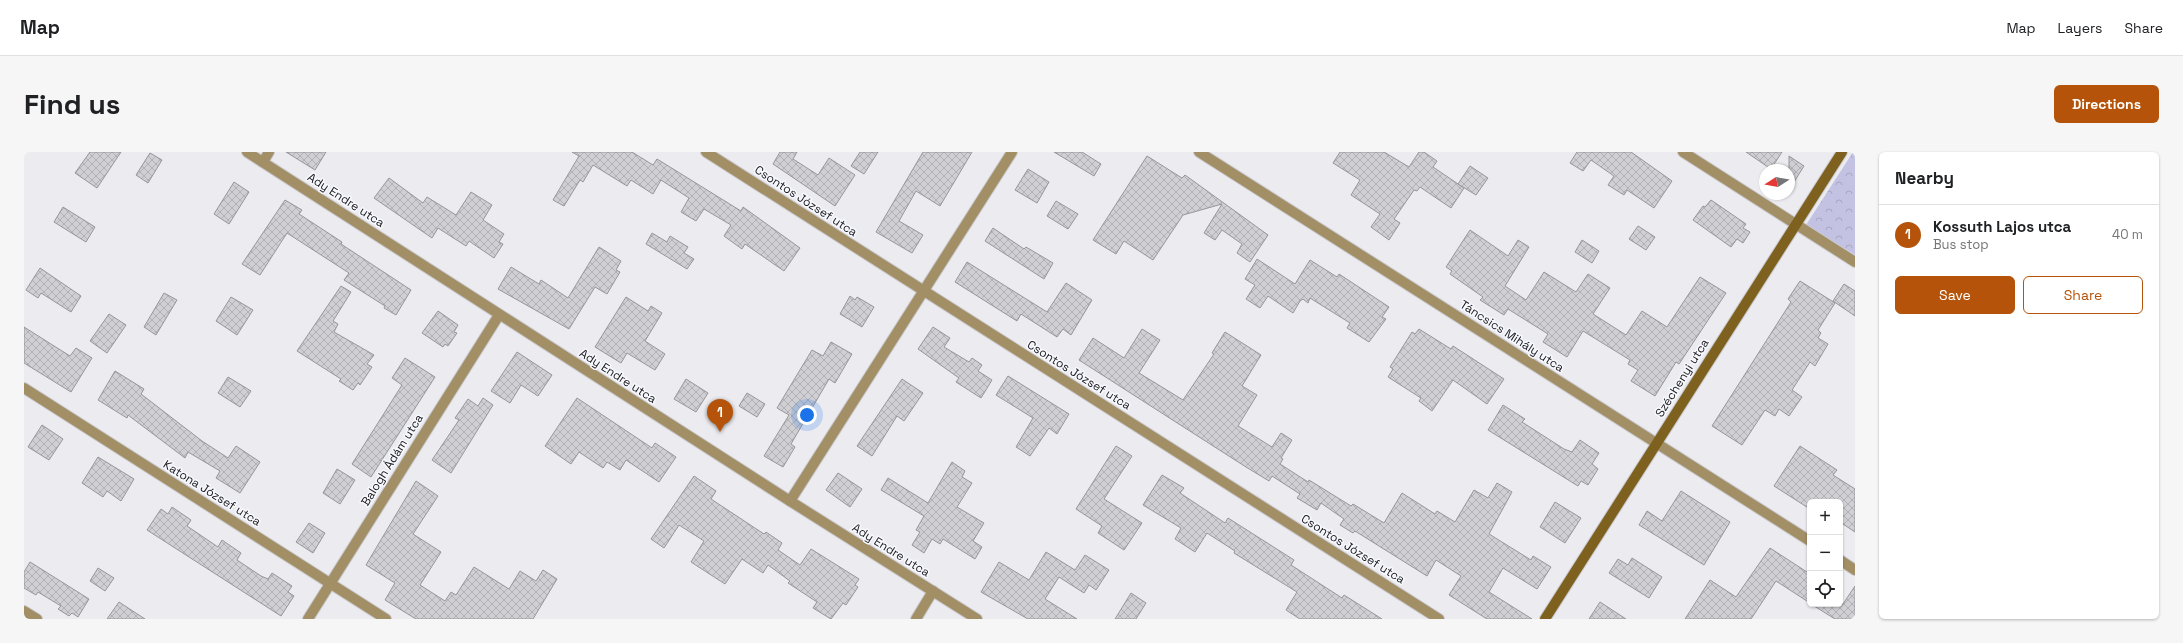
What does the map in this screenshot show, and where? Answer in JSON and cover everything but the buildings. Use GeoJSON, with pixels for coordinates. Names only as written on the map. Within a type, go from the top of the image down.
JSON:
{"type":"FeatureCollection","features":[{"type":"Feature","properties":{"kind":"street","name":"Ady Endre utca"},"geometry":{"type":"LineString","coordinates":[[247,152],[499,315],[977,619]]}},
{"type":"Feature","properties":{"kind":"street"},"geometry":{"type":"LineString","coordinates":[[263,162],[270,152]]}},
{"type":"Feature","properties":{"kind":"street","name":"Csontos József utca"},"geometry":{"type":"LineString","coordinates":[[706,152],[1439,619]]}},
{"type":"Feature","properties":{"kind":"street"},"geometry":{"type":"LineString","coordinates":[[790,501],[922,290],[1012,152]]}},
{"type":"Feature","properties":{"kind":"street","name":"Táncsics Mihály utca"},"geometry":{"type":"LineString","coordinates":[[1199,152],[1807,539]]}},
{"type":"Feature","properties":{"kind":"street"},"geometry":{"type":"LineString","coordinates":[[1683,152],[1855,262]]}},
{"type":"Feature","properties":{"kind":"street","name":"Széchenyi utca"},"geometry":{"type":"LineString","coordinates":[[1545,619],[1842,152]]}},
{"type":"Feature","properties":{"kind":"street","name":"Balogh Ádám utca"},"geometry":{"type":"LineString","coordinates":[[308,619],[499,315]]}},
{"type":"Feature","properties":{"kind":"street","name":"Katona József utca"},"geometry":{"type":"LineString","coordinates":[[24,388],[386,619]]}},
{"type":"Feature","properties":{"kind":"street"},"geometry":{"type":"LineString","coordinates":[[1843,562],[1855,570]]}},
{"type":"Feature","properties":{"kind":"street"},"geometry":{"type":"LineString","coordinates":[[916,619],[933,591]]}},
{"type":"Feature","properties":{"kind":"street"},"geometry":{"type":"LineString","coordinates":[[24,610],[37,619]]}},
{"type":"Feature","properties":{"kind":"green space"},"geometry":{"type":"Polygon","coordinates":[[[1853,152],[1855,152],[1855,255],[1806,225],[1853,152]]]}},
{"type":"Feature","properties":{"kind":"place","name":"Kossuth Lajos utca"},"geometry":{"type":"Point","coordinates":[720,432]}}]}
